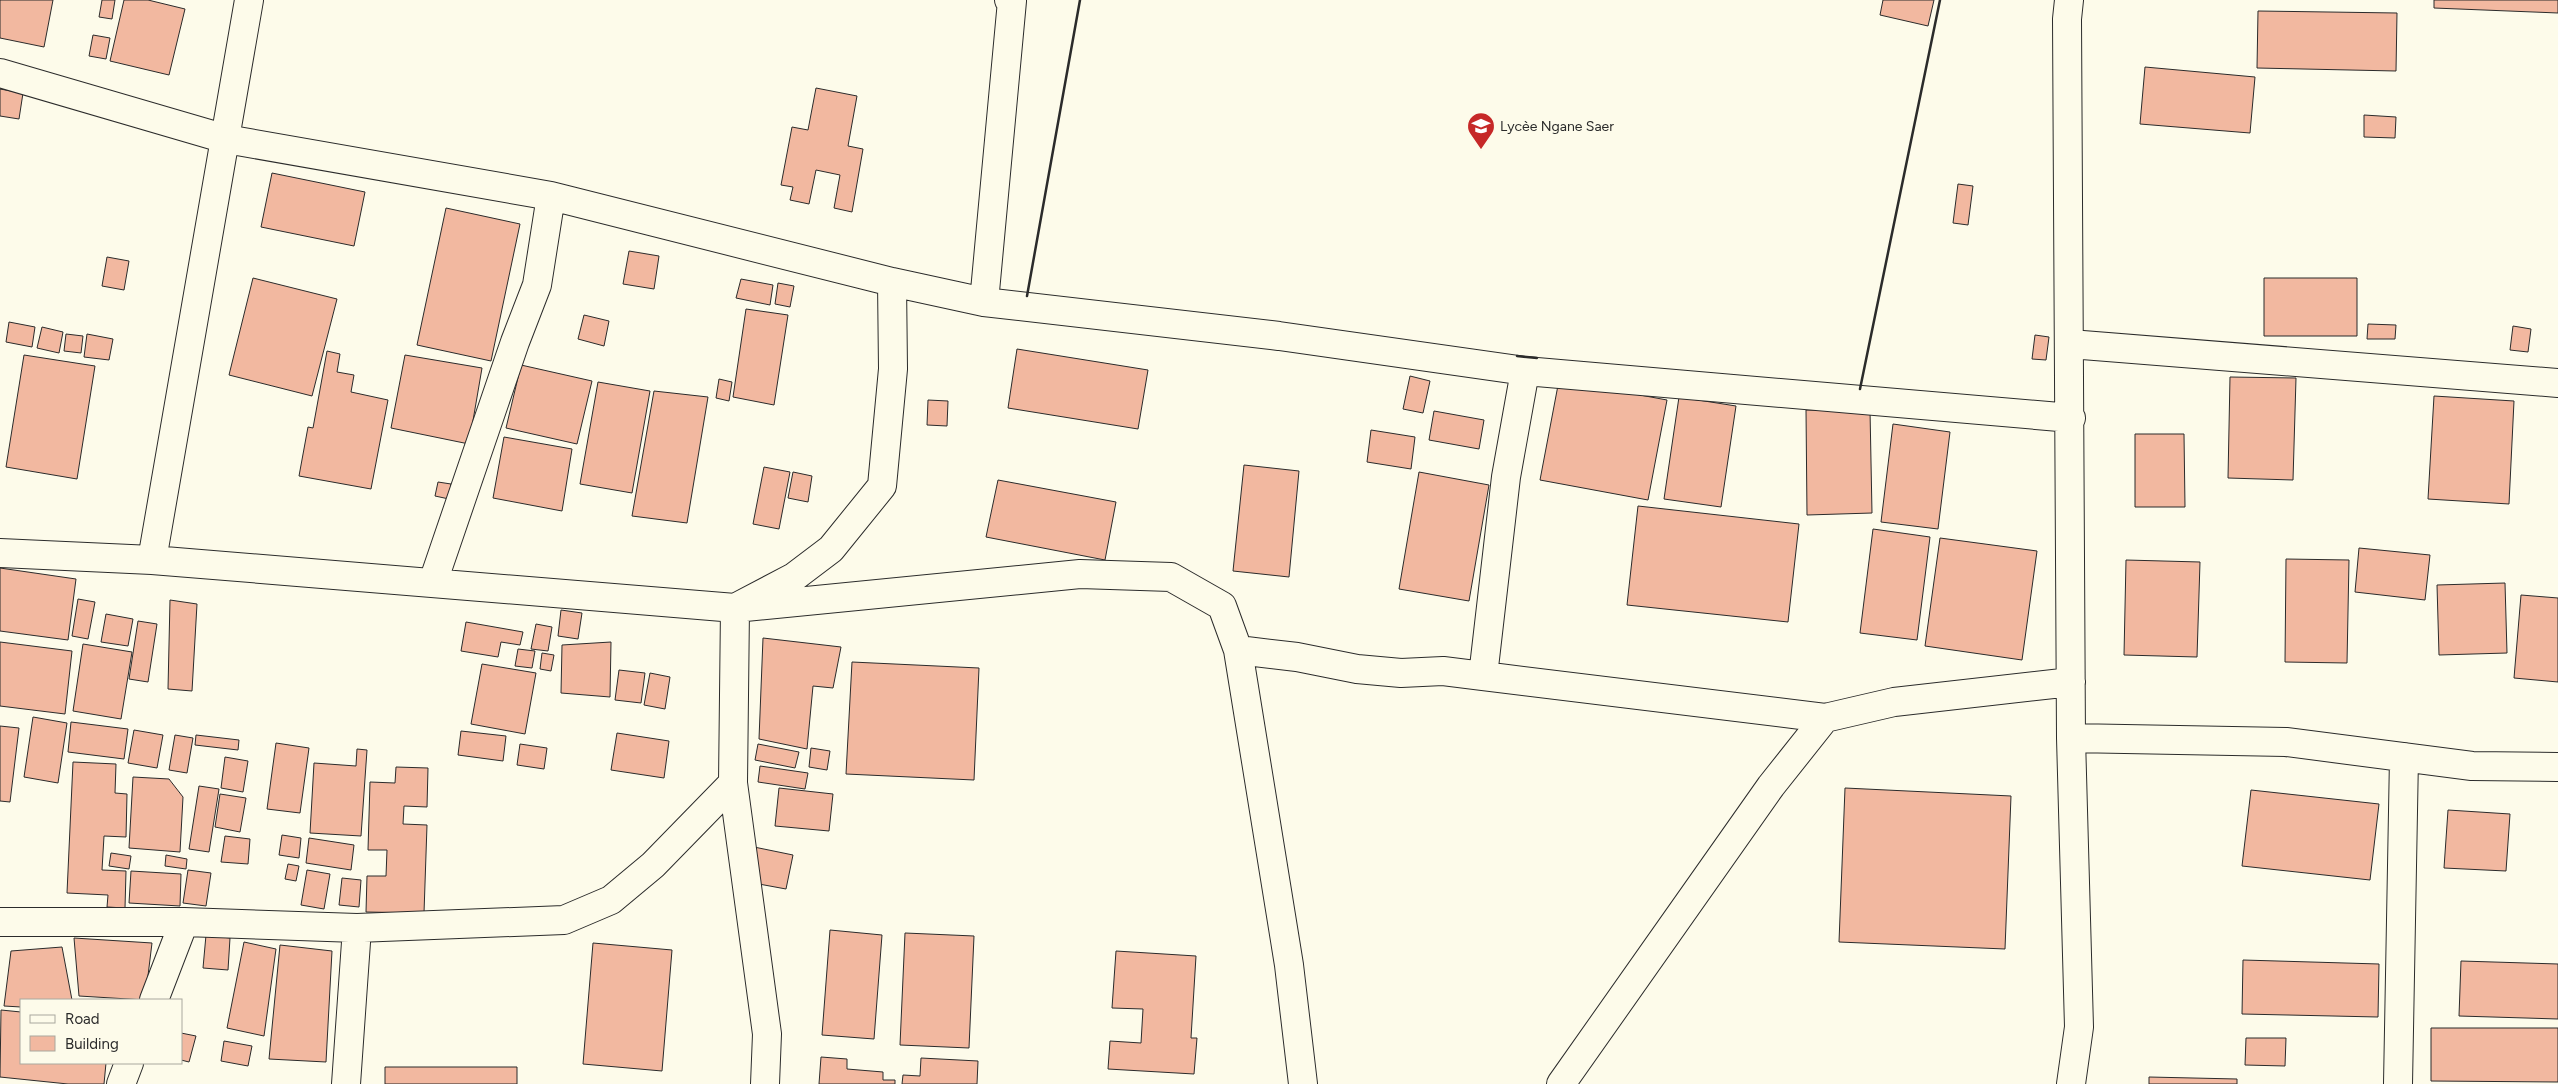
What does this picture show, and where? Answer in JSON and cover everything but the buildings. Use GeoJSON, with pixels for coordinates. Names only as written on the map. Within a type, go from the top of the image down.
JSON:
{"type":"FeatureCollection","features":[{"type":"Feature","properties":{"kind":"street"},"geometry":{"type":"LineString","coordinates":[[152,560],[249,0]]}},
{"type":"Feature","properties":{"kind":"street"},"geometry":{"type":"LineString","coordinates":[[984,302],[1011,0]]}},
{"type":"Feature","properties":{"kind":"street"},"geometry":{"type":"LineString","coordinates":[[2069,0],[2067,19],[2071,418],[2071,738],[2079,1026],[2070,1084]]}},
{"type":"Feature","properties":{"kind":"street"},"geometry":{"type":"LineString","coordinates":[[0,73],[226,139],[551,196],[892,282],[984,302],[1279,336],[1525,371],[2071,418]]}},
{"type":"Feature","properties":{"kind":"street"},"geometry":{"type":"LineString","coordinates":[[433,582],[515,342],[537,285],[551,196]]}},
{"type":"Feature","properties":{"kind":"street"},"geometry":{"type":"LineString","coordinates":[[735,608],[794,577],[831,549],[882,486],[892,369],[892,282]]}},
{"type":"Feature","properties":{"kind":"street"},"geometry":{"type":"LineString","coordinates":[[2070,344],[2558,383]]}},
{"type":"Feature","properties":{"kind":"street"},"geometry":{"type":"LineString","coordinates":[[1483,676],[1506,477],[1525,371]]}},
{"type":"Feature","properties":{"kind":"street"},"geometry":{"type":"LineString","coordinates":[[0,553],[152,560],[735,608],[1080,574],[1171,577],[1222,606],[1238,650],[1289,965],[1304,1084]]}},
{"type":"Feature","properties":{"kind":"street"},"geometry":{"type":"LineString","coordinates":[[735,608],[733,783],[767,1034],[765,1084]]}},
{"type":"Feature","properties":{"kind":"street"},"geometry":{"type":"LineString","coordinates":[[1238,650],[1297,657],[1357,669],[1400,672],[1443,671],[1825,718],[1894,702],[2071,682]]}},
{"type":"Feature","properties":{"kind":"street"},"geometry":{"type":"LineString","coordinates":[[1561,1084],[1771,786],[1825,718]]}},
{"type":"Feature","properties":{"kind":"street"},"geometry":{"type":"LineString","coordinates":[[2071,738],[2286,742],[2472,766],[2558,767]]}},
{"type":"Feature","properties":{"kind":"street"},"geometry":{"type":"LineString","coordinates":[[2398,1084],[2404,757]]}},
{"type":"Feature","properties":{"kind":"street"},"geometry":{"type":"LineString","coordinates":[[0,922],[184,922],[357,928],[564,920],[611,900],[654,865],[733,783]]}},
{"type":"Feature","properties":{"kind":"street"},"geometry":{"type":"LineString","coordinates":[[154,999],[184,922]]}},
{"type":"Feature","properties":{"kind":"street"},"geometry":{"type":"LineString","coordinates":[[346,1084],[357,928]]}},
{"type":"Feature","properties":{"kind":"street"},"geometry":{"type":"LineString","coordinates":[[121,1084],[129,1064]]}},
{"type":"Feature","properties":{"kind":"wall"},"geometry":{"type":"LineString","coordinates":[[1027,296],[1080,0]]}},
{"type":"Feature","properties":{"kind":"wall"},"geometry":{"type":"LineString","coordinates":[[1860,389],[1940,0]]}},
{"type":"Feature","properties":{"kind":"wall"},"geometry":{"type":"LineString","coordinates":[[1517,356],[1537,358]]}},
{"type":"Feature","properties":{"kind":"place","name":"Lycèe Ngane Saer"},"geometry":{"type":"Point","coordinates":[1481,150]}}]}
